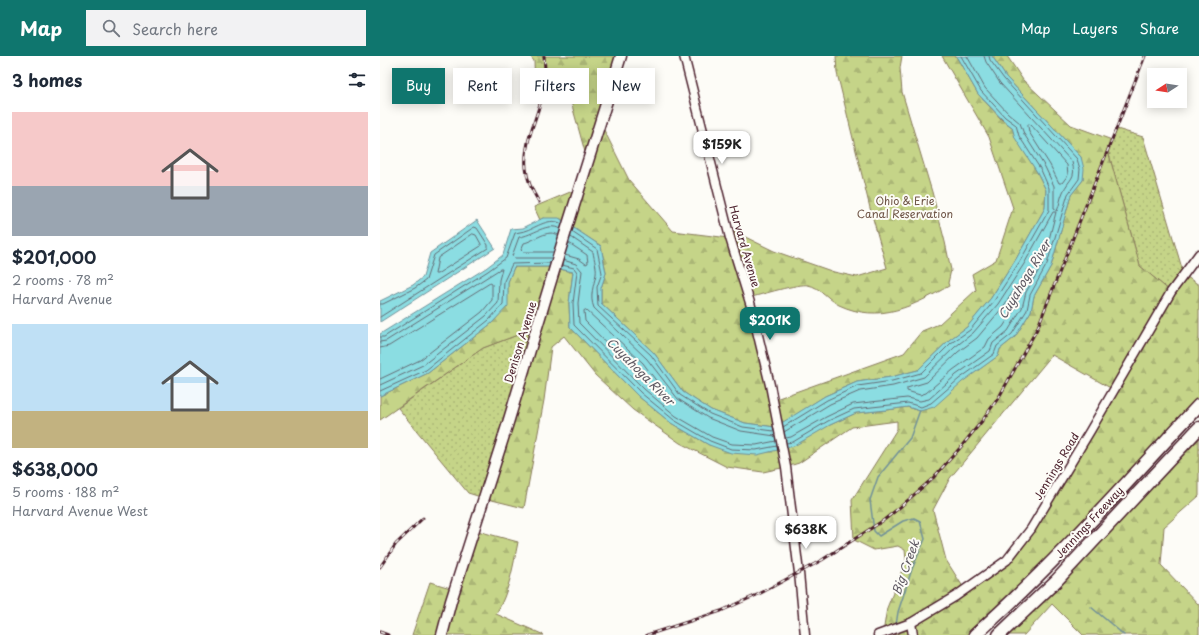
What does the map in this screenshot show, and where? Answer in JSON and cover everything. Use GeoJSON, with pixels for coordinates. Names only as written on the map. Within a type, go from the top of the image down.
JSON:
{"type":"FeatureCollection","features":[{"type":"Feature","properties":{"kind":"highway","name":"Jennings Freeway"},"geometry":{"type":"LineString","coordinates":[[975,635],[1045,570],[1199,405]]}},
{"type":"Feature","properties":{"kind":"highway","name":"Jennings Freeway"},"geometry":{"type":"LineString","coordinates":[[999,635],[1056,581],[1199,428]]}},
{"type":"Feature","properties":{"kind":"main road","name":"Denison Avenue"},"geometry":{"type":"LineString","coordinates":[[442,635],[450,602],[507,426],[620,56]]}},
{"type":"Feature","properties":{"kind":"street","name":"Harvard Avenue"},"geometry":{"type":"LineString","coordinates":[[684,56],[730,238],[751,306],[770,385],[786,467],[805,635]]}},
{"type":"Feature","properties":{"kind":"street","name":"Jennings Road"},"geometry":{"type":"LineString","coordinates":[[880,634],[907,625],[956,596],[1007,560],[1013,553],[1035,523],[1171,292],[1199,254]]}},
{"type":"Feature","properties":{"kind":"street"},"geometry":{"type":"LineString","coordinates":[[907,625],[913,635]]}},
{"type":"Feature","properties":{"kind":"green space","name":"Ohio & Erie Canal Reservation"},"geometry":{"type":"Polygon","coordinates":[[[530,56],[621,56],[617,68],[597,68],[597,104],[606,104],[600,122],[629,180],[673,231],[729,238],[728,232],[733,231],[774,251],[834,272],[857,277],[887,268],[870,208],[837,73],[836,56],[902,56],[900,68],[902,92],[932,192],[945,242],[951,270],[948,283],[949,286],[909,306],[882,313],[868,313],[839,305],[816,288],[808,285],[788,287],[748,298],[773,400],[904,353],[922,331],[939,324],[976,290],[972,274],[996,260],[1013,208],[989,137],[942,56],[956,56],[978,94],[1002,120],[1012,127],[1016,138],[1046,190],[1045,208],[1016,259],[991,298],[967,327],[949,340],[918,370],[891,377],[857,382],[825,396],[775,427],[745,423],[711,410],[683,392],[654,353],[601,303],[601,288],[606,273],[601,246],[583,234],[543,218],[540,220],[534,207],[580,188],[588,163],[572,104],[589,104],[589,68],[534,68],[534,61],[530,56]]]}},
{"type":"Feature","properties":{"kind":"green space"},"geometry":{"type":"Polygon","coordinates":[[[992,56],[1007,56],[1023,80],[1071,125],[1112,140],[1108,151],[1140,266],[1170,291],[1184,275],[1199,285],[1199,405],[975,635],[878,635],[883,633],[887,608],[906,560],[905,550],[898,546],[874,550],[854,540],[852,500],[897,429],[897,421],[852,427],[799,463],[786,467],[763,472],[727,467],[680,443],[633,410],[595,375],[564,336],[551,347],[544,400],[524,508],[484,498],[536,328],[483,348],[380,420],[380,396],[428,373],[492,323],[507,306],[508,282],[514,267],[551,267],[573,272],[569,303],[570,327],[638,396],[671,423],[709,445],[830,425],[856,413],[908,407],[920,411],[998,356],[1000,349],[1015,337],[1031,311],[1034,296],[1051,266],[1071,195],[1083,180],[1081,157],[1006,77],[992,56]],[[1052,355],[950,478],[933,510],[946,560],[965,590],[1007,559],[1114,390],[1052,355]]]}},
{"type":"Feature","properties":{"kind":"green space"},"geometry":{"type":"Polygon","coordinates":[[[1117,129],[1143,137],[1184,275],[1171,292],[1140,266],[1108,151],[1117,129]]]}},
{"type":"Feature","properties":{"kind":"green space"},"geometry":{"type":"Polygon","coordinates":[[[536,328],[484,498],[468,493],[398,408],[483,348],[536,328]]]}},
{"type":"Feature","properties":{"kind":"green space"},"geometry":{"type":"Polygon","coordinates":[[[1199,428],[1199,496],[1164,527],[1161,565],[1199,605],[1199,635],[1083,635],[1052,604],[1024,635],[999,635],[1199,428]]]}},
{"type":"Feature","properties":{"kind":"green space"},"geometry":{"type":"Polygon","coordinates":[[[474,530],[518,542],[507,588],[496,614],[544,635],[412,635],[430,582],[454,589],[474,530]]]}},
{"type":"Feature","properties":{"kind":"water","name":"Cuyahoga River"},"geometry":{"type":"Polygon","coordinates":[[[956,56],[992,56],[1006,77],[1081,157],[1084,169],[1083,180],[1071,195],[1051,266],[1034,296],[1031,311],[1015,337],[1000,349],[998,356],[962,382],[934,407],[920,411],[908,407],[856,413],[830,425],[794,446],[757,455],[731,453],[709,445],[671,423],[638,396],[570,327],[569,303],[573,272],[551,267],[514,267],[508,282],[508,306],[492,323],[428,373],[380,396],[380,334],[486,268],[503,255],[511,229],[523,228],[543,218],[559,218],[601,246],[606,273],[601,288],[601,303],[654,353],[683,392],[711,410],[745,423],[775,427],[825,396],[857,382],[891,377],[918,370],[949,340],[967,327],[991,298],[1016,259],[1045,208],[1046,190],[1037,172],[1015,138],[1012,127],[1003,120],[978,94],[956,56]]]}},
{"type":"Feature","properties":{"kind":"water"},"geometry":{"type":"Polygon","coordinates":[[[477,220],[495,248],[380,322],[380,301],[413,285],[423,277],[430,253],[477,220]]]}},
{"type":"Feature","properties":{"kind":"waterway","name":"Big Creek"},"geometry":{"type":"LineString","coordinates":[[896,625],[898,612],[912,569],[925,539],[920,521],[914,518],[903,521],[879,536],[874,531],[870,500],[878,477],[910,438],[920,410]]}},
{"type":"Feature","properties":{"kind":"waterway"},"geometry":{"type":"LineString","coordinates":[[1091,607],[1124,635]]}},
{"type":"Feature","properties":{"kind":"railway"},"geometry":{"type":"LineString","coordinates":[[539,202],[529,182],[526,168],[526,158],[529,137],[544,87],[544,56]]}},
{"type":"Feature","properties":{"kind":"railway"},"geometry":{"type":"LineString","coordinates":[[647,635],[721,611],[759,594],[822,560],[884,520],[899,508],[933,478],[960,448],[999,397],[1037,329],[1145,56]]}},
{"type":"Feature","properties":{"kind":"railway"},"geometry":{"type":"LineString","coordinates":[[380,567],[396,544],[423,518]]}},
{"type":"Feature","properties":{"kind":"railway"},"geometry":{"type":"LineString","coordinates":[[380,632],[388,635]]}}]}
